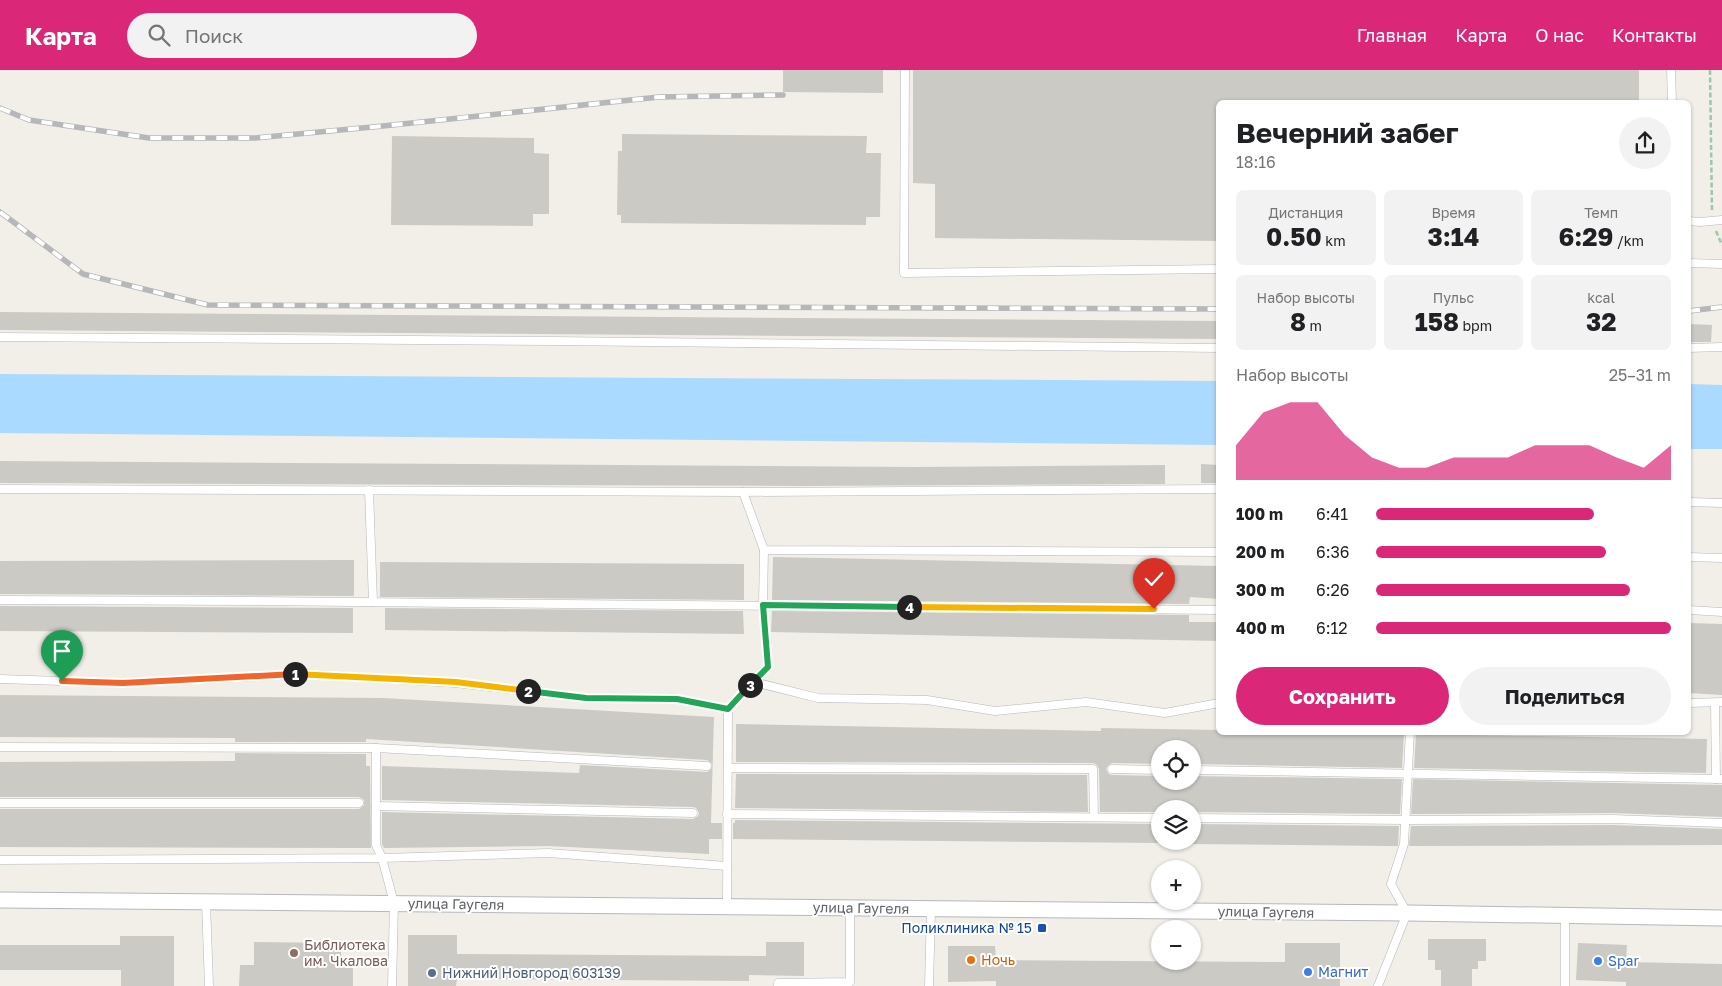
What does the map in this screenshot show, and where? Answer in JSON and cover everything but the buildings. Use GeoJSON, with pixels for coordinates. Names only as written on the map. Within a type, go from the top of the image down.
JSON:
{"type":"FeatureCollection","features":[{"type":"Feature","properties":{"kind":"street","name":"улица Гаугеля"},"geometry":{"type":"LineString","coordinates":[[0,900],[1407,913],[1722,918]]}},
{"type":"Feature","properties":{"kind":"lane"},"geometry":{"type":"LineString","coordinates":[[906,70],[904,273],[1216,269]]}},
{"type":"Feature","properties":{"kind":"lane"},"geometry":{"type":"LineString","coordinates":[[1672,70],[1672,100]]}},
{"type":"Feature","properties":{"kind":"lane"},"geometry":{"type":"LineString","coordinates":[[1691,221],[1712,222],[1722,220]]}},
{"type":"Feature","properties":{"kind":"lane"},"geometry":{"type":"LineString","coordinates":[[1691,264],[1722,264]]}},
{"type":"Feature","properties":{"kind":"lane"},"geometry":{"type":"LineString","coordinates":[[0,337],[1216,348]]}},
{"type":"Feature","properties":{"kind":"lane"},"geometry":{"type":"LineString","coordinates":[[1691,348],[1722,347]]}},
{"type":"Feature","properties":{"kind":"lane"},"geometry":{"type":"LineString","coordinates":[[0,489],[743,492],[1216,489]]}},
{"type":"Feature","properties":{"kind":"lane"},"geometry":{"type":"LineString","coordinates":[[369,490],[373,602]]}},
{"type":"Feature","properties":{"kind":"lane"},"geometry":{"type":"LineString","coordinates":[[727,906],[728,709],[768,667],[763,605],[764,550],[743,492]]}},
{"type":"Feature","properties":{"kind":"lane"},"geometry":{"type":"LineString","coordinates":[[1691,502],[1722,503]]}},
{"type":"Feature","properties":{"kind":"lane"},"geometry":{"type":"LineString","coordinates":[[764,550],[1216,552]]}},
{"type":"Feature","properties":{"kind":"lane"},"geometry":{"type":"LineString","coordinates":[[1691,557],[1722,558]]}},
{"type":"Feature","properties":{"kind":"lane"},"geometry":{"type":"LineString","coordinates":[[0,600],[1216,610]]}},
{"type":"Feature","properties":{"kind":"lane"},"geometry":{"type":"LineString","coordinates":[[1691,610],[1722,612]]}},
{"type":"Feature","properties":{"kind":"lane"},"geometry":{"type":"LineString","coordinates":[[0,679],[123,683],[306,674],[456,682],[586,698],[677,699],[728,709]]}},
{"type":"Feature","properties":{"kind":"lane"},"geometry":{"type":"LineString","coordinates":[[754,682],[818,698],[927,700],[995,711],[1086,702],[1165,713],[1216,704]]}},
{"type":"Feature","properties":{"kind":"lane"},"geometry":{"type":"LineString","coordinates":[[1201,770],[1719,779],[1719,702],[1691,703]]}},
{"type":"Feature","properties":{"kind":"lane"},"geometry":{"type":"LineString","coordinates":[[1378,986],[1407,913],[1391,884],[1404,844],[1410,735]]}},
{"type":"Feature","properties":{"kind":"lane"},"geometry":{"type":"LineString","coordinates":[[0,747],[376,748],[706,766]]}},
{"type":"Feature","properties":{"kind":"lane"},"geometry":{"type":"LineString","coordinates":[[376,748],[376,845],[382,858],[394,903],[392,986]]}},
{"type":"Feature","properties":{"kind":"lane"},"geometry":{"type":"LineString","coordinates":[[728,768],[1093,769],[1094,817]]}},
{"type":"Feature","properties":{"kind":"lane"},"geometry":{"type":"LineString","coordinates":[[1112,769],[1151,770]]}},
{"type":"Feature","properties":{"kind":"lane"},"geometry":{"type":"LineString","coordinates":[[0,803],[359,802]]}},
{"type":"Feature","properties":{"kind":"lane"},"geometry":{"type":"LineString","coordinates":[[376,806],[693,813]]}},
{"type":"Feature","properties":{"kind":"lane"},"geometry":{"type":"LineString","coordinates":[[727,814],[1151,818]]}},
{"type":"Feature","properties":{"kind":"lane"},"geometry":{"type":"LineString","coordinates":[[1201,818],[1613,819],[1722,823]]}},
{"type":"Feature","properties":{"kind":"lane"},"geometry":{"type":"LineString","coordinates":[[0,860],[382,858],[548,853],[727,866]]}},
{"type":"Feature","properties":{"kind":"lane"},"geometry":{"type":"LineString","coordinates":[[206,902],[209,986]]}},
{"type":"Feature","properties":{"kind":"lane"},"geometry":{"type":"LineString","coordinates":[[778,986],[778,984],[850,984],[850,908]]}},
{"type":"Feature","properties":{"kind":"lane"},"geometry":{"type":"LineString","coordinates":[[929,986],[931,909]]}},
{"type":"Feature","properties":{"kind":"lane"},"geometry":{"type":"LineString","coordinates":[[1564,915],[1565,986]]}},
{"type":"Feature","properties":{"kind":"path"},"geometry":{"type":"LineString","coordinates":[[1710,70],[1712,222],[1722,245]]}},
{"type":"Feature","properties":{"kind":"water"},"geometry":{"type":"Polygon","coordinates":[[[0,374],[1216,381],[1216,445],[0,433],[0,374]]]}},
{"type":"Feature","properties":{"kind":"water"},"geometry":{"type":"Polygon","coordinates":[[[1691,384],[1722,385],[1722,449],[1691,449],[1691,384]]]}},
{"type":"Feature","properties":{"kind":"railway"},"geometry":{"type":"LineString","coordinates":[[0,108],[29,120],[149,138],[255,138],[659,97],[783,95]]}},
{"type":"Feature","properties":{"kind":"railway"},"geometry":{"type":"LineString","coordinates":[[0,212],[83,274],[208,305],[1216,309]]}},
{"type":"Feature","properties":{"kind":"railway"},"geometry":{"type":"LineString","coordinates":[[1691,311],[1722,307]]}},
{"type":"Feature","properties":{"kind":"place","name":"Поликлиника № 15"},"geometry":{"type":"Point","coordinates":[1042,928]}},
{"type":"Feature","properties":{"kind":"place","name":"Библиотека им. Чкалова"},"geometry":{"type":"Point","coordinates":[294,953]}},
{"type":"Feature","properties":{"kind":"place","name":"Ночь"},"geometry":{"type":"Point","coordinates":[971,960]}},
{"type":"Feature","properties":{"kind":"place","name":"Spar"},"geometry":{"type":"Point","coordinates":[1598,961]}},
{"type":"Feature","properties":{"kind":"place","name":"Магнит"},"geometry":{"type":"Point","coordinates":[1308,972]}},
{"type":"Feature","properties":{"kind":"place","name":"Нижний Новгород 603139"},"geometry":{"type":"Point","coordinates":[432,973]}},
{"type":"Feature","properties":{"kind":"route"},"geometry":{"type":"LineString","coordinates":[[62,681],[123,683],[306,674],[456,682],[586,698],[677,699],[728,709],[768,667],[763,605],[1154,609]]}}]}
